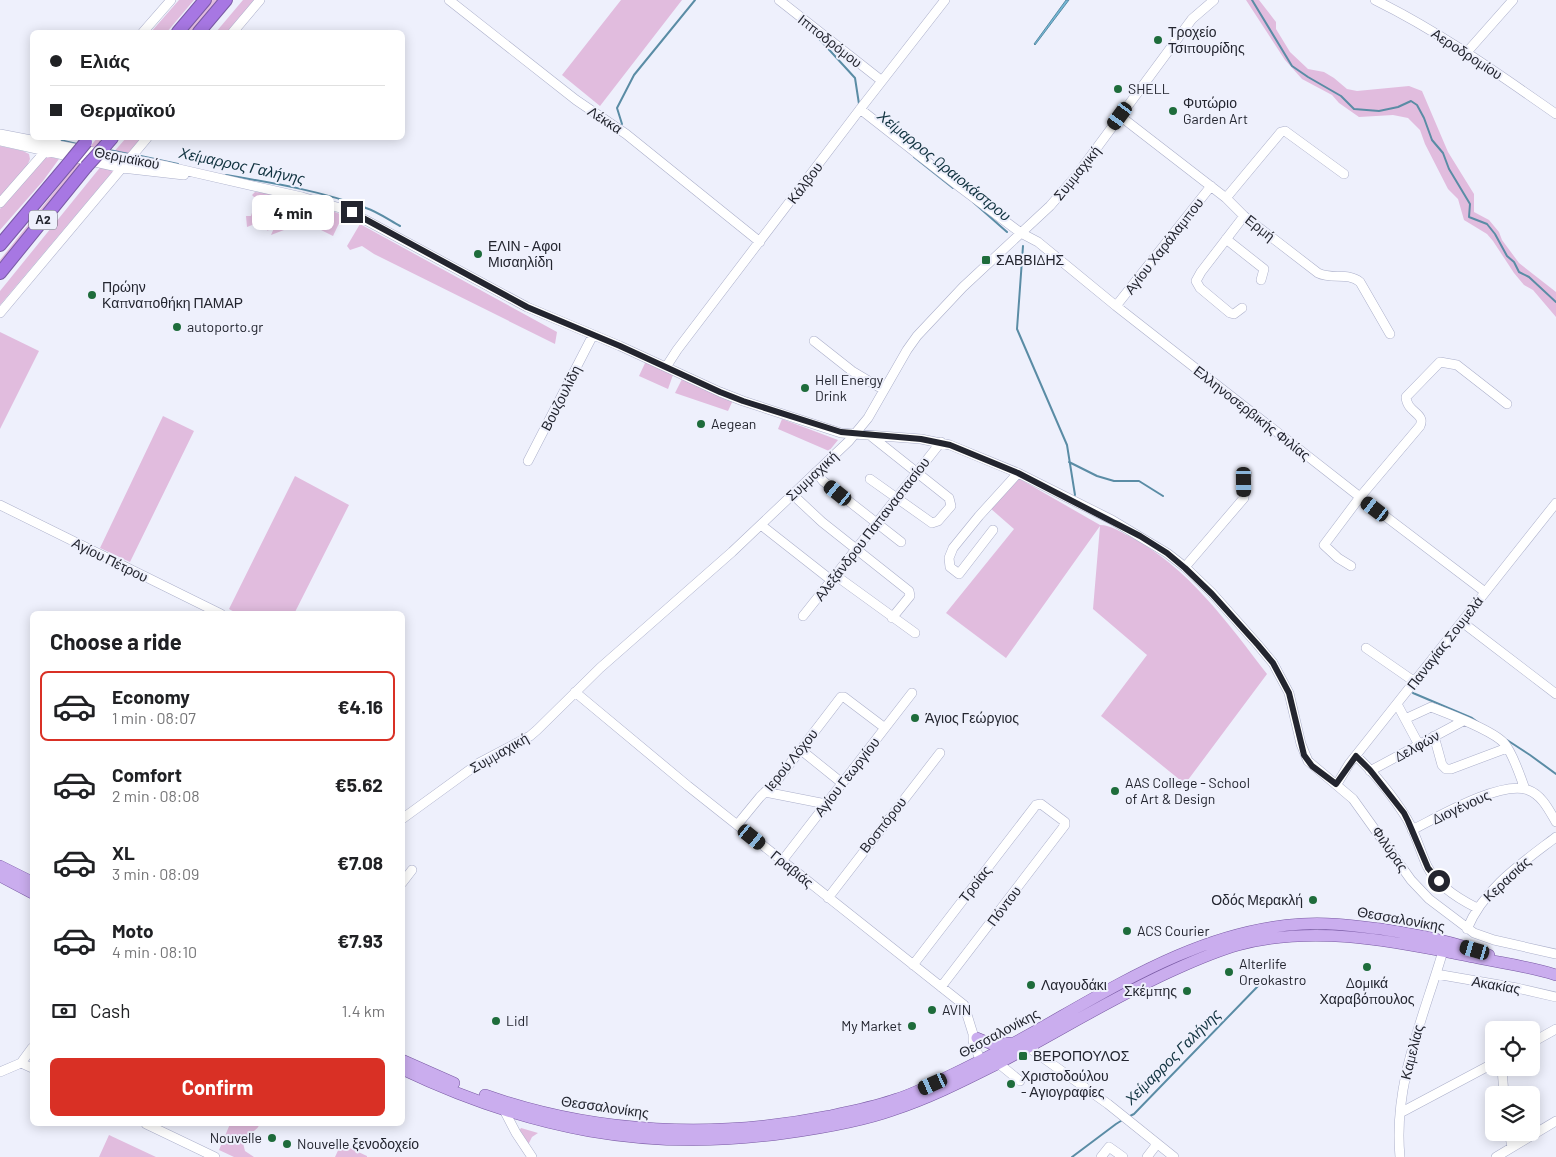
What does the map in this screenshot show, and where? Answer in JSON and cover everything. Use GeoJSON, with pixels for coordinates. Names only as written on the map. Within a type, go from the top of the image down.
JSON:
{"type":"FeatureCollection","features":[{"type":"Feature","properties":{"kind":"highway"},"geometry":{"type":"LineString","coordinates":[[180,30],[205,0]]}},
{"type":"Feature","properties":{"kind":"highway"},"geometry":{"type":"LineString","coordinates":[[201,30],[226,0]]}},
{"type":"Feature","properties":{"kind":"highway","name":"Α2"},"geometry":{"type":"LineString","coordinates":[[0,245],[88,140]]}},
{"type":"Feature","properties":{"kind":"highway","name":"Α2"},"geometry":{"type":"LineString","coordinates":[[0,273],[108,142]]}},
{"type":"Feature","properties":{"kind":"main road"},"geometry":{"type":"LineString","coordinates":[[0,866],[30,881]]}},
{"type":"Feature","properties":{"kind":"main road"},"geometry":{"type":"LineString","coordinates":[[0,876],[30,892]]}},
{"type":"Feature","properties":{"kind":"main road","name":"Θεσσαλονίκης"},"geometry":{"type":"LineString","coordinates":[[405,1071],[504,1110],[570,1128],[634,1138],[703,1140],[761,1136],[810,1130],[890,1111],[936,1093],[988,1064],[1016,1042],[1108,990],[1184,952],[1230,937],[1284,926],[1332,924],[1404,933],[1441,940],[1475,950],[1514,965]]}},
{"type":"Feature","properties":{"kind":"main road","name":"Θεσσαλονίκης"},"geometry":{"type":"LineString","coordinates":[[405,1061],[485,1095],[557,1116],[635,1127],[728,1130],[772,1126],[859,1110],[896,1100],[1028,1047],[1141,985],[1195,960],[1238,945],[1296,936],[1344,936],[1402,943],[1556,975]]}},
{"type":"Feature","properties":{"kind":"main road"},"geometry":{"type":"LineString","coordinates":[[975,1036],[994,1044],[1016,1042]]}},
{"type":"Feature","properties":{"kind":"street"},"geometry":{"type":"LineString","coordinates":[[145,30],[171,0]]}},
{"type":"Feature","properties":{"kind":"street"},"geometry":{"type":"LineString","coordinates":[[235,30],[260,0]]}},
{"type":"Feature","properties":{"kind":"street","name":"Λέκκα"},"geometry":{"type":"LineString","coordinates":[[449,0],[576,100],[626,134],[760,242]]}},
{"type":"Feature","properties":{"kind":"street","name":"Ιπποδρόμου"},"geometry":{"type":"LineString","coordinates":[[778,0],[882,81]]}},
{"type":"Feature","properties":{"kind":"street","name":"Κάλβου"},"geometry":{"type":"LineString","coordinates":[[666,367],[860,109],[945,0]]}},
{"type":"Feature","properties":{"kind":"street","name":"Συμμαχική"},"geometry":{"type":"LineString","coordinates":[[405,817],[479,764],[530,736],[629,641],[702,580],[855,434],[868,418],[907,350],[926,325],[963,287],[1060,195],[1192,19],[1214,0]]}},
{"type":"Feature","properties":{"kind":"street","name":"Αεροδρομίου"},"geometry":{"type":"LineString","coordinates":[[1375,0],[1467,52],[1556,114]]}},
{"type":"Feature","properties":{"kind":"street"},"geometry":{"type":"LineString","coordinates":[[1467,52],[1513,0]]}},
{"type":"Feature","properties":{"kind":"street","name":"Ελληνοσερβικής Φιλίας"},"geometry":{"type":"LineString","coordinates":[[860,109],[1021,233],[1038,242],[1116,306],[1485,592]]}},
{"type":"Feature","properties":{"kind":"street","name":"Ερμή"},"geometry":{"type":"LineString","coordinates":[[1120,116],[1211,186],[1244,216],[1318,273],[1331,277],[1350,276],[1360,282],[1390,334]]}},
{"type":"Feature","properties":{"kind":"street"},"geometry":{"type":"LineString","coordinates":[[1226,198],[1281,132],[1285,131],[1344,174]]}},
{"type":"Feature","properties":{"kind":"street","name":"Θερμαϊκού"},"geometry":{"type":"LineString","coordinates":[[0,134],[30,137]]}},
{"type":"Feature","properties":{"kind":"street"},"geometry":{"type":"LineString","coordinates":[[0,202],[54,140]]}},
{"type":"Feature","properties":{"kind":"street","name":"Θερμαϊκού"},"geometry":{"type":"LineString","coordinates":[[54,140],[194,174],[302,197],[347,210],[510,298],[566,325],[743,401],[825,428],[871,436],[941,442],[973,453],[1018,473],[1140,536],[1167,553],[1185,568],[1237,620],[1273,663],[1289,693],[1304,755],[1312,766],[1336,784]]}},
{"type":"Feature","properties":{"kind":"street"},"geometry":{"type":"LineString","coordinates":[[0,313],[145,140]]}},
{"type":"Feature","properties":{"kind":"street","name":"Θερμαϊκού"},"geometry":{"type":"LineString","coordinates":[[0,141],[122,168],[181,175],[194,174]]}},
{"type":"Feature","properties":{"kind":"street","name":"Αγίου Χαράλαμπου"},"geometry":{"type":"LineString","coordinates":[[1116,306],[1211,186]]}},
{"type":"Feature","properties":{"kind":"street"},"geometry":{"type":"LineString","coordinates":[[1242,308],[1234,314],[1230,313],[1200,288],[1196,281],[1244,216]]}},
{"type":"Feature","properties":{"kind":"street"},"geometry":{"type":"LineString","coordinates":[[1226,239],[1264,269],[1261,280]]}},
{"type":"Feature","properties":{"kind":"street","name":"Βουζουλίδη"},"geometry":{"type":"LineString","coordinates":[[528,461],[593,335]]}},
{"type":"Feature","properties":{"kind":"street"},"geometry":{"type":"LineString","coordinates":[[814,341],[852,371],[884,390]]}},
{"type":"Feature","properties":{"kind":"street"},"geometry":{"type":"LineString","coordinates":[[1351,566],[1338,558],[1324,545],[1360,497],[1420,426],[1421,418],[1407,405],[1406,397],[1440,362],[1457,365],[1507,404]]}},
{"type":"Feature","properties":{"kind":"street"},"geometry":{"type":"LineString","coordinates":[[870,479],[932,523],[938,521],[949,509],[949,498],[871,436]]}},
{"type":"Feature","properties":{"kind":"street","name":"Αλεξάνδρου Παπαναστασίου"},"geometry":{"type":"LineString","coordinates":[[803,616],[941,442]]}},
{"type":"Feature","properties":{"kind":"street"},"geometry":{"type":"LineString","coordinates":[[816,472],[824,481],[901,542]]}},
{"type":"Feature","properties":{"kind":"street"},"geometry":{"type":"LineString","coordinates":[[993,530],[959,574],[950,568],[949,558],[953,548],[1018,473]]}},
{"type":"Feature","properties":{"kind":"street"},"geometry":{"type":"LineString","coordinates":[[1185,568],[1244,498],[1247,474]]}},
{"type":"Feature","properties":{"kind":"street"},"geometry":{"type":"LineString","coordinates":[[792,494],[822,522],[909,592],[910,594],[892,618]]}},
{"type":"Feature","properties":{"kind":"street","name":"Παναγίας Σουμελά"},"geometry":{"type":"LineString","coordinates":[[1336,784],[1356,756],[1556,503]]}},
{"type":"Feature","properties":{"kind":"street","name":"Αγίου Πέτρου"},"geometry":{"type":"LineString","coordinates":[[0,505],[215,611]]}},
{"type":"Feature","properties":{"kind":"street"},"geometry":{"type":"LineString","coordinates":[[761,524],[833,578],[915,634]]}},
{"type":"Feature","properties":{"kind":"street"},"geometry":{"type":"LineString","coordinates":[[1462,622],[1556,694]]}},
{"type":"Feature","properties":{"kind":"street"},"geometry":{"type":"LineString","coordinates":[[1366,648],[1415,682]]}},
{"type":"Feature","properties":{"kind":"street","name":"Γραβιάς"},"geometry":{"type":"LineString","coordinates":[[575,692],[782,861],[964,1005],[975,1036],[982,1044],[988,1064]]}},
{"type":"Feature","properties":{"kind":"street","name":"Αγίου Γεωργίου"},"geometry":{"type":"LineString","coordinates":[[782,861],[912,693]]}},
{"type":"Feature","properties":{"kind":"street","name":"Ιερού Λόχου"},"geometry":{"type":"LineString","coordinates":[[738,825],[801,750],[841,697],[844,697],[885,728]]}},
{"type":"Feature","properties":{"kind":"street"},"geometry":{"type":"LineString","coordinates":[[1397,704],[1419,745]]}},
{"type":"Feature","properties":{"kind":"street"},"geometry":{"type":"LineString","coordinates":[[1405,720],[1432,707],[1503,742],[1525,789],[1539,797],[1556,822]]}},
{"type":"Feature","properties":{"kind":"street","name":"Δελφών"},"geometry":{"type":"LineString","coordinates":[[1370,770],[1463,721]]}},
{"type":"Feature","properties":{"kind":"street"},"geometry":{"type":"LineString","coordinates":[[1434,736],[1442,766],[1451,770],[1507,748]]}},
{"type":"Feature","properties":{"kind":"street"},"geometry":{"type":"LineString","coordinates":[[801,750],[842,783]]}},
{"type":"Feature","properties":{"kind":"street","name":"Βοσπόρου"},"geometry":{"type":"LineString","coordinates":[[828,898],[940,753]]}},
{"type":"Feature","properties":{"kind":"street"},"geometry":{"type":"LineString","coordinates":[[1356,756],[1370,770],[1404,813],[1428,868],[1453,893],[1477,908]]}},
{"type":"Feature","properties":{"kind":"street","name":"Φιλύρας"},"geometry":{"type":"LineString","coordinates":[[1336,784],[1361,807],[1389,850],[1420,890],[1437,907],[1474,933],[1494,940],[1556,954]]}},
{"type":"Feature","properties":{"kind":"street","name":"Διογένους"},"geometry":{"type":"LineString","coordinates":[[1412,830],[1496,791],[1525,789]]}},
{"type":"Feature","properties":{"kind":"street"},"geometry":{"type":"LineString","coordinates":[[765,792],[826,804]]}},
{"type":"Feature","properties":{"kind":"street","name":"Πόντου"},"geometry":{"type":"LineString","coordinates":[[941,987],[1065,824],[1041,804],[1038,804]]}},
{"type":"Feature","properties":{"kind":"street","name":"Τροίας"},"geometry":{"type":"LineString","coordinates":[[913,965],[1038,804]]}},
{"type":"Feature","properties":{"kind":"street","name":"Κερασιάς"},"geometry":{"type":"LineString","coordinates":[[1467,929],[1477,908],[1502,879],[1556,837]]}},
{"type":"Feature","properties":{"kind":"street"},"geometry":{"type":"LineString","coordinates":[[405,879],[412,870]]}},
{"type":"Feature","properties":{"kind":"street","name":"Καμελίας"},"geometry":{"type":"LineString","coordinates":[[1400,1157],[1398,1142],[1405,1076],[1423,1010],[1443,951]]}},
{"type":"Feature","properties":{"kind":"street","name":"Ακακίας"},"geometry":{"type":"LineString","coordinates":[[1436,974],[1556,997]]}},
{"type":"Feature","properties":{"kind":"street"},"geometry":{"type":"LineString","coordinates":[[1540,1038],[1556,1029]]}},
{"type":"Feature","properties":{"kind":"street"},"geometry":{"type":"LineString","coordinates":[[1028,1047],[1108,1104],[1174,1157]]}},
{"type":"Feature","properties":{"kind":"street"},"geometry":{"type":"LineString","coordinates":[[0,1072],[21,1063],[30,1051]]}},
{"type":"Feature","properties":{"kind":"street"},"geometry":{"type":"LineString","coordinates":[[21,1063],[30,1067]]}},
{"type":"Feature","properties":{"kind":"street"},"geometry":{"type":"LineString","coordinates":[[988,1064],[1020,1081]]}},
{"type":"Feature","properties":{"kind":"street"},"geometry":{"type":"LineString","coordinates":[[1400,1113],[1485,1069]]}},
{"type":"Feature","properties":{"kind":"street"},"geometry":{"type":"LineString","coordinates":[[504,1110],[516,1134],[532,1157]]}},
{"type":"Feature","properties":{"kind":"street"},"geometry":{"type":"LineString","coordinates":[[1496,1157],[1556,1121]]}},
{"type":"Feature","properties":{"kind":"street"},"geometry":{"type":"LineString","coordinates":[[150,1126],[215,1157]]}},
{"type":"Feature","properties":{"kind":"street"},"geometry":{"type":"LineString","coordinates":[[1511,1141],[1512,1147]]}},
{"type":"Feature","properties":{"kind":"street"},"geometry":{"type":"LineString","coordinates":[[1147,1157],[1157,1144]]}},
{"type":"Feature","properties":{"kind":"street"},"geometry":{"type":"LineString","coordinates":[[1101,1157],[1110,1147],[1123,1157]]}},
{"type":"Feature","properties":{"kind":"shaded area"},"geometry":{"type":"Polygon","coordinates":[[[179,0],[194,0],[169,30],[153,30],[179,0]]]}},
{"type":"Feature","properties":{"kind":"shaded area"},"geometry":{"type":"Polygon","coordinates":[[[212,0],[218,0],[193,30],[187,30],[212,0]]]}},
{"type":"Feature","properties":{"kind":"shaded area"},"geometry":{"type":"Polygon","coordinates":[[[243,0],[254,0],[230,30],[218,30],[243,0]]]}},
{"type":"Feature","properties":{"kind":"shaded area"},"geometry":{"type":"Polygon","coordinates":[[[621,0],[682,0],[600,106],[562,75],[621,0]]]}},
{"type":"Feature","properties":{"kind":"shaded area"},"geometry":{"type":"Polygon","coordinates":[[[1246,0],[1259,0],[1276,22],[1276,29],[1290,52],[1308,69],[1324,72],[1347,89],[1357,91],[1409,86],[1422,91],[1448,152],[1474,194],[1474,212],[1489,220],[1519,263],[1556,292],[1556,317],[1533,290],[1524,285],[1514,273],[1487,234],[1464,220],[1458,199],[1448,189],[1420,130],[1408,118],[1393,115],[1359,117],[1339,103],[1332,95],[1302,79],[1285,60],[1246,0]]]}},
{"type":"Feature","properties":{"kind":"shaded area"},"geometry":{"type":"Polygon","coordinates":[[[95,140],[102,140],[0,266],[0,260],[95,140]]]}},
{"type":"Feature","properties":{"kind":"shaded area"},"geometry":{"type":"Polygon","coordinates":[[[124,140],[139,140],[0,305],[0,291],[124,140]]]}},
{"type":"Feature","properties":{"kind":"shaded area"},"geometry":{"type":"Polygon","coordinates":[[[0,146],[23,151],[29,154],[30,159],[27,166],[0,198],[0,146]]]}},
{"type":"Feature","properties":{"kind":"shaded area"},"geometry":{"type":"Polygon","coordinates":[[[50,157],[59,159],[43,181],[0,230],[0,209],[41,159],[50,157]]]}},
{"type":"Feature","properties":{"kind":"shaded area"},"geometry":{"type":"Polygon","coordinates":[[[255,192],[277,194],[277,205],[268,231],[260,222],[247,227],[246,216],[251,216],[256,199],[252,195],[255,192]]]}},
{"type":"Feature","properties":{"kind":"shaded area"},"geometry":{"type":"Polygon","coordinates":[[[287,198],[303,203],[297,225],[271,235],[287,198]]]}},
{"type":"Feature","properties":{"kind":"shaded area"},"geometry":{"type":"Polygon","coordinates":[[[321,207],[343,215],[333,236],[317,228],[321,207]]]}},
{"type":"Feature","properties":{"kind":"shaded area"},"geometry":{"type":"Polygon","coordinates":[[[360,224],[557,332],[555,344],[374,254],[362,246],[350,250],[347,246],[360,224]]]}},
{"type":"Feature","properties":{"kind":"shaded area"},"geometry":{"type":"Polygon","coordinates":[[[0,332],[39,351],[0,429],[0,332]]]}},
{"type":"Feature","properties":{"kind":"shaded area"},"geometry":{"type":"Polygon","coordinates":[[[646,361],[674,372],[668,389],[639,376],[646,361]]]}},
{"type":"Feature","properties":{"kind":"shaded area"},"geometry":{"type":"Polygon","coordinates":[[[683,377],[734,398],[728,411],[675,393],[683,377]]]}},
{"type":"Feature","properties":{"kind":"shaded area"},"geometry":{"type":"Polygon","coordinates":[[[163,416],[194,431],[130,562],[100,548],[163,416]]]}},
{"type":"Feature","properties":{"kind":"shaded area"},"geometry":{"type":"Polygon","coordinates":[[[782,419],[838,440],[829,451],[778,429],[782,419]]]}},
{"type":"Feature","properties":{"kind":"shaded area"},"geometry":{"type":"Polygon","coordinates":[[[295,476],[349,505],[296,611],[233,611],[229,609],[295,476]]]}},
{"type":"Feature","properties":{"kind":"shaded area"},"geometry":{"type":"Polygon","coordinates":[[[1018,478],[1100,525],[1112,527],[1129,536],[1170,563],[1205,597],[1267,674],[1185,784],[1101,716],[1147,655],[1093,609],[1100,526],[1006,658],[946,613],[1014,529],[990,508],[1018,478]]]}},
{"type":"Feature","properties":{"kind":"shaded area"},"geometry":{"type":"Polygon","coordinates":[[[229,1126],[258,1126],[243,1143],[245,1151],[254,1157],[234,1157],[219,1150],[229,1126]]]}},
{"type":"Feature","properties":{"kind":"shaded area"},"geometry":{"type":"Polygon","coordinates":[[[521,1128],[538,1133],[532,1137],[528,1145],[519,1131],[521,1128]]]}},
{"type":"Feature","properties":{"kind":"shaded area"},"geometry":{"type":"Polygon","coordinates":[[[109,1135],[156,1157],[99,1157],[109,1135]]]}},
{"type":"Feature","properties":{"kind":"shaded area"},"geometry":{"type":"Polygon","coordinates":[[[341,1144],[367,1156],[367,1157],[335,1157],[341,1144]]]}},
{"type":"Feature","properties":{"kind":"water"},"geometry":{"type":"Polygon","coordinates":[[[1066,0],[1069,0],[1035,45],[1034,44],[1066,0]]]}},
{"type":"Feature","properties":{"kind":"waterway","name":"Χείμαρρος Ωραιοκάστρου"},"geometry":{"type":"LineString","coordinates":[[622,124],[617,108],[634,75],[695,0]]}},
{"type":"Feature","properties":{"kind":"waterway","name":"Χείμαρρος Ωραιοκάστρου"},"geometry":{"type":"LineString","coordinates":[[1252,0],[1292,66],[1341,96],[1354,109],[1379,111],[1398,107],[1411,101],[1417,105],[1432,140],[1443,153],[1449,169],[1470,204],[1469,217],[1487,224],[1519,272],[1529,277],[1556,302]]}},
{"type":"Feature","properties":{"kind":"waterway","name":"Χείμαρρος Ωραιοκάστρου"},"geometry":{"type":"LineString","coordinates":[[812,31],[855,78],[859,104]]}},
{"type":"Feature","properties":{"kind":"waterway","name":"Χείμαρρος Γαλήνης"},"geometry":{"type":"LineString","coordinates":[[60,140],[77,144]]}},
{"type":"Feature","properties":{"kind":"waterway","name":"Χείμαρρος Γαλήνης"},"geometry":{"type":"LineString","coordinates":[[109,150],[129,154]]}},
{"type":"Feature","properties":{"kind":"waterway","name":"Χείμαρρος Γαλήνης"},"geometry":{"type":"LineString","coordinates":[[136,155],[178,164]]}},
{"type":"Feature","properties":{"kind":"waterway","name":"Χείμαρρος Ωραιοκάστρου"},"geometry":{"type":"LineString","coordinates":[[914,157],[953,188]]}},
{"type":"Feature","properties":{"kind":"waterway","name":"Χείμαρρος Γαλήνης"},"geometry":{"type":"LineString","coordinates":[[226,175],[315,192],[370,210],[400,226]]}},
{"type":"Feature","properties":{"kind":"waterway","name":"Χείμαρρος Ωραιοκάστρου"},"geometry":{"type":"LineString","coordinates":[[973,202],[1007,232]]}},
{"type":"Feature","properties":{"kind":"waterway"},"geometry":{"type":"LineString","coordinates":[[1023,246],[1017,329],[1067,445],[1075,495]]}},
{"type":"Feature","properties":{"kind":"waterway"},"geometry":{"type":"LineString","coordinates":[[1069,462],[1097,476],[1114,481],[1139,481],[1163,496]]}},
{"type":"Feature","properties":{"kind":"waterway"},"geometry":{"type":"LineString","coordinates":[[1413,693],[1472,718],[1479,723]]}},
{"type":"Feature","properties":{"kind":"waterway"},"geometry":{"type":"LineString","coordinates":[[1507,740],[1556,774]]}},
{"type":"Feature","properties":{"kind":"waterway","name":"Χείμαρρος Γαλήνης"},"geometry":{"type":"LineString","coordinates":[[1128,1117],[1134,1114],[1260,984]]}},
{"type":"Feature","properties":{"kind":"waterway","name":"Χείμαρρος Γαλήνης"},"geometry":{"type":"LineString","coordinates":[[1072,1157],[1124,1119]]}},
{"type":"Feature","properties":{"kind":"place","name":"Τροχείο Τσιπουρίδης"},"geometry":{"type":"Point","coordinates":[1158,40]}},
{"type":"Feature","properties":{"kind":"place","name":"SHELL"},"geometry":{"type":"Point","coordinates":[1118,89]}},
{"type":"Feature","properties":{"kind":"place","name":"Φυτώριο Garden Art"},"geometry":{"type":"Point","coordinates":[1173,111]}},
{"type":"Feature","properties":{"kind":"place","name":"ΕΛΙΝ - Αφοι Μισαηλίδη"},"geometry":{"type":"Point","coordinates":[478,254]}},
{"type":"Feature","properties":{"kind":"place","name":"ΣΑΒΒΙΔΗΣ"},"geometry":{"type":"Point","coordinates":[986,260]}},
{"type":"Feature","properties":{"kind":"place","name":"Πρώην Καπναποθήκη ΠΑΜΑΡ"},"geometry":{"type":"Point","coordinates":[92,295]}},
{"type":"Feature","properties":{"kind":"place","name":"autoporto.gr"},"geometry":{"type":"Point","coordinates":[177,327]}},
{"type":"Feature","properties":{"kind":"place","name":"Hell Energy Drink"},"geometry":{"type":"Point","coordinates":[805,388]}},
{"type":"Feature","properties":{"kind":"place","name":"Aegean"},"geometry":{"type":"Point","coordinates":[701,424]}},
{"type":"Feature","properties":{"kind":"place","name":"Άγιος Γεώργιος"},"geometry":{"type":"Point","coordinates":[915,718]}},
{"type":"Feature","properties":{"kind":"place","name":"AAS College - School of Art & Design"},"geometry":{"type":"Point","coordinates":[1115,791]}},
{"type":"Feature","properties":{"kind":"place","name":"Οδός Μερακλή"},"geometry":{"type":"Point","coordinates":[1313,900]}},
{"type":"Feature","properties":{"kind":"place","name":"ACS Courier"},"geometry":{"type":"Point","coordinates":[1127,931]}},
{"type":"Feature","properties":{"kind":"place","name":"Δομικά Χαραβόπουλος"},"geometry":{"type":"Point","coordinates":[1367,967]}},
{"type":"Feature","properties":{"kind":"place","name":"Alterlife Oreokastro"},"geometry":{"type":"Point","coordinates":[1229,972]}},
{"type":"Feature","properties":{"kind":"place","name":"Λαγουδάκι"},"geometry":{"type":"Point","coordinates":[1031,985]}},
{"type":"Feature","properties":{"kind":"place","name":"Σκέμπης"},"geometry":{"type":"Point","coordinates":[1187,991]}},
{"type":"Feature","properties":{"kind":"place","name":"AVIN"},"geometry":{"type":"Point","coordinates":[932,1010]}},
{"type":"Feature","properties":{"kind":"place","name":"Lidl"},"geometry":{"type":"Point","coordinates":[496,1021]}},
{"type":"Feature","properties":{"kind":"place","name":"My Market"},"geometry":{"type":"Point","coordinates":[912,1026]}},
{"type":"Feature","properties":{"kind":"place","name":"ΒΕΡΟΠΟΥΛΟΣ"},"geometry":{"type":"Point","coordinates":[1023,1056]}},
{"type":"Feature","properties":{"kind":"place","name":"Χριστοδούλου - Αγιογραφίες"},"geometry":{"type":"Point","coordinates":[1011,1084]}},
{"type":"Feature","properties":{"kind":"place","name":"Nouvelle"},"geometry":{"type":"Point","coordinates":[272,1138]}},
{"type":"Feature","properties":{"kind":"place","name":"Nouvelle ξενοδοχείο"},"geometry":{"type":"Point","coordinates":[287,1144]}},
{"type":"Feature","properties":{"kind":"route"},"geometry":{"type":"LineString","coordinates":[[352,212],[527,307],[566,325],[620,346],[720,392],[817,426],[841,432],[921,439],[950,445],[1018,473],[1140,536],[1167,553],[1185,568],[1237,620],[1273,663],[1289,693],[1304,755],[1312,766],[1336,784],[1356,756],[1363,762],[1404,813],[1428,868],[1439,881]]}}]}
